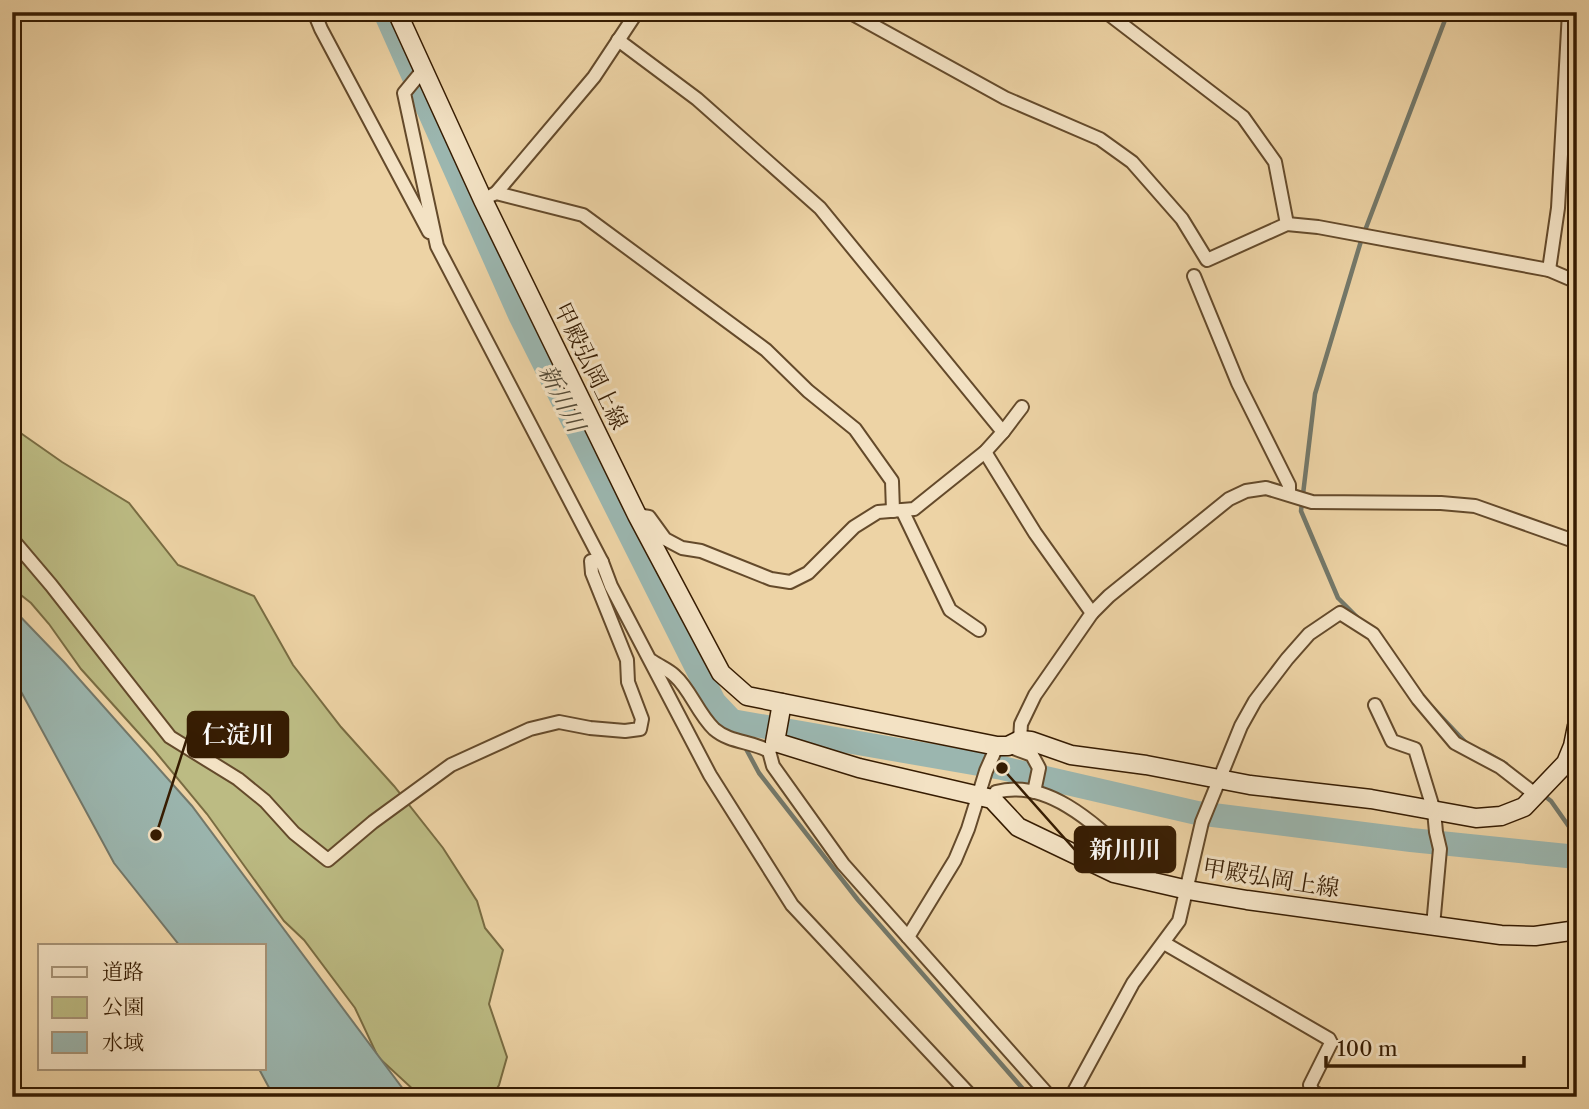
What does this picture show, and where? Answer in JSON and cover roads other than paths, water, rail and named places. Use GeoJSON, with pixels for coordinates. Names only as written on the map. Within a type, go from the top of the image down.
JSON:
{"type":"FeatureCollection","features":[{"type":"Feature","properties":{"kind":"main road","name":"甲殿弘岡上線"},"geometry":{"type":"LineString","coordinates":[[397,12],[423,70],[489,197],[637,515],[721,673],[747,696],[1000,753],[1031,741],[1070,755],[1146,765],[1250,785],[1371,799],[1476,818],[1501,816],[1524,807],[1566,763],[1577,726]]}},
{"type":"Feature","properties":{"kind":"main road"},"geometry":{"type":"LineString","coordinates":[[782,703],[772,746],[985,797]]}},
{"type":"Feature","properties":{"kind":"main road","name":"甲殿弘岡上線"},"geometry":{"type":"LineString","coordinates":[[985,797],[1018,827],[1114,873],[1155,883],[1501,935],[1535,936],[1577,930]]}},
{"type":"Feature","properties":{"kind":"street"},"geometry":{"type":"LineString","coordinates":[[314,12],[710,775],[792,905],[972,1097]]}},
{"type":"Feature","properties":{"kind":"street"},"geometry":{"type":"LineString","coordinates":[[489,197],[594,77],[636,12]]}},
{"type":"Feature","properties":{"kind":"street"},"geometry":{"type":"LineString","coordinates":[[849,12],[1005,98],[1100,139],[1132,162],[1182,219],[1207,260],[1287,224],[1549,270],[1577,282]]}},
{"type":"Feature","properties":{"kind":"street"},"geometry":{"type":"LineString","coordinates":[[1106,12],[1243,117],[1275,162],[1287,224]]}},
{"type":"Feature","properties":{"kind":"street"},"geometry":{"type":"LineString","coordinates":[[1549,270],[1558,208],[1569,12]]}},
{"type":"Feature","properties":{"kind":"street"},"geometry":{"type":"LineString","coordinates":[[618,40],[697,99],[820,208],[1003,432]]}},
{"type":"Feature","properties":{"kind":"street"},"geometry":{"type":"LineString","coordinates":[[423,70],[404,93],[436,244]]}},
{"type":"Feature","properties":{"kind":"street"},"geometry":{"type":"LineString","coordinates":[[489,197],[583,215],[766,350],[808,391],[855,429],[892,481],[897,511],[950,610],[979,630]]}},
{"type":"Feature","properties":{"kind":"street"},"geometry":{"type":"LineString","coordinates":[[1194,275],[1238,383],[1292,496]]}},
{"type":"Feature","properties":{"kind":"street"},"geometry":{"type":"LineString","coordinates":[[637,515],[649,517],[665,538],[682,548],[701,551],[771,579],[790,582],[808,573],[854,527],[878,512],[914,509],[985,452],[1022,407]]}},
{"type":"Feature","properties":{"kind":"street"},"geometry":{"type":"LineString","coordinates":[[985,452],[1035,533],[1092,613]]}},
{"type":"Feature","properties":{"kind":"street"},"geometry":{"type":"LineString","coordinates":[[908,937],[955,860],[985,797],[1000,753],[1021,724],[1035,695],[1092,613],[1229,499],[1246,491],[1266,488],[1312,502],[1441,503],[1475,506],[1577,542]]}},
{"type":"Feature","properties":{"kind":"street"},"geometry":{"type":"LineString","coordinates":[[12,539],[170,737],[238,779],[265,801],[293,834],[328,860],[373,822],[451,765],[530,729],[559,722],[590,728],[625,731],[640,729],[642,719],[628,682],[627,660],[592,573],[591,561],[601,562]]}},
{"type":"Feature","properties":{"kind":"street"},"geometry":{"type":"LineString","coordinates":[[1071,1097],[1133,983],[1179,921],[1202,822],[1241,726],[1255,701],[1309,634],[1340,613],[1373,634],[1418,699],[1455,743],[1500,766],[1538,791]]}},
{"type":"Feature","properties":{"kind":"street"},"geometry":{"type":"LineString","coordinates":[[650,660],[675,675],[715,730],[733,740],[772,746],[773,766],[843,864],[1050,1097]]}},
{"type":"Feature","properties":{"kind":"street"},"geometry":{"type":"LineString","coordinates":[[1375,705],[1392,741],[1415,749],[1434,811],[1440,849],[1433,926]]}},
{"type":"Feature","properties":{"kind":"street"},"geometry":{"type":"LineString","coordinates":[[1000,753],[1032,755],[1036,780],[1053,798],[1074,809],[1148,873],[1155,883]]}},
{"type":"Feature","properties":{"kind":"street"},"geometry":{"type":"LineString","coordinates":[[985,797],[1036,780]]}},
{"type":"Feature","properties":{"kind":"street"},"geometry":{"type":"LineString","coordinates":[[1164,943],[1329,1038],[1331,1043],[1310,1085],[1313,1092],[1324,1097]]}},
{"type":"Feature","properties":{"kind":"water"},"geometry":{"type":"Polygon","coordinates":[[[12,608],[64,662],[192,806],[409,1097],[274,1097],[260,1070],[266,1070],[266,944],[178,944],[114,863],[12,675],[12,608]]]}},
{"type":"Feature","properties":{"kind":"waterway","name":"新川川"},"geometry":{"type":"LineString","coordinates":[[385,12],[520,315],[714,702],[732,721],[1002,768],[1197,813],[1411,840],[1577,857]]}},
{"type":"Feature","properties":{"kind":"waterway"},"geometry":{"type":"LineString","coordinates":[[1359,619],[1338,598],[1301,511],[1315,394],[1361,241],[1448,12]]}},
{"type":"Feature","properties":{"kind":"waterway"},"geometry":{"type":"LineString","coordinates":[[1433,708],[1468,745]]}},
{"type":"Feature","properties":{"kind":"waterway"},"geometry":{"type":"LineString","coordinates":[[732,721],[741,739]]}},
{"type":"Feature","properties":{"kind":"waterway"},"geometry":{"type":"LineString","coordinates":[[745,747],[759,773],[858,900],[1030,1097]]}},
{"type":"Feature","properties":{"kind":"waterway"},"geometry":{"type":"LineString","coordinates":[[1483,751],[1506,764]]}},
{"type":"Feature","properties":{"kind":"waterway"},"geometry":{"type":"LineString","coordinates":[[1542,794],[1551,801],[1577,838]]}},
{"type":"Feature","properties":{"kind":"place","name":"新川川"},"geometry":{"type":"Point","coordinates":[1002,768]}},
{"type":"Feature","properties":{"kind":"place","name":"仁淀川"},"geometry":{"type":"Point","coordinates":[156,835]}}]}
